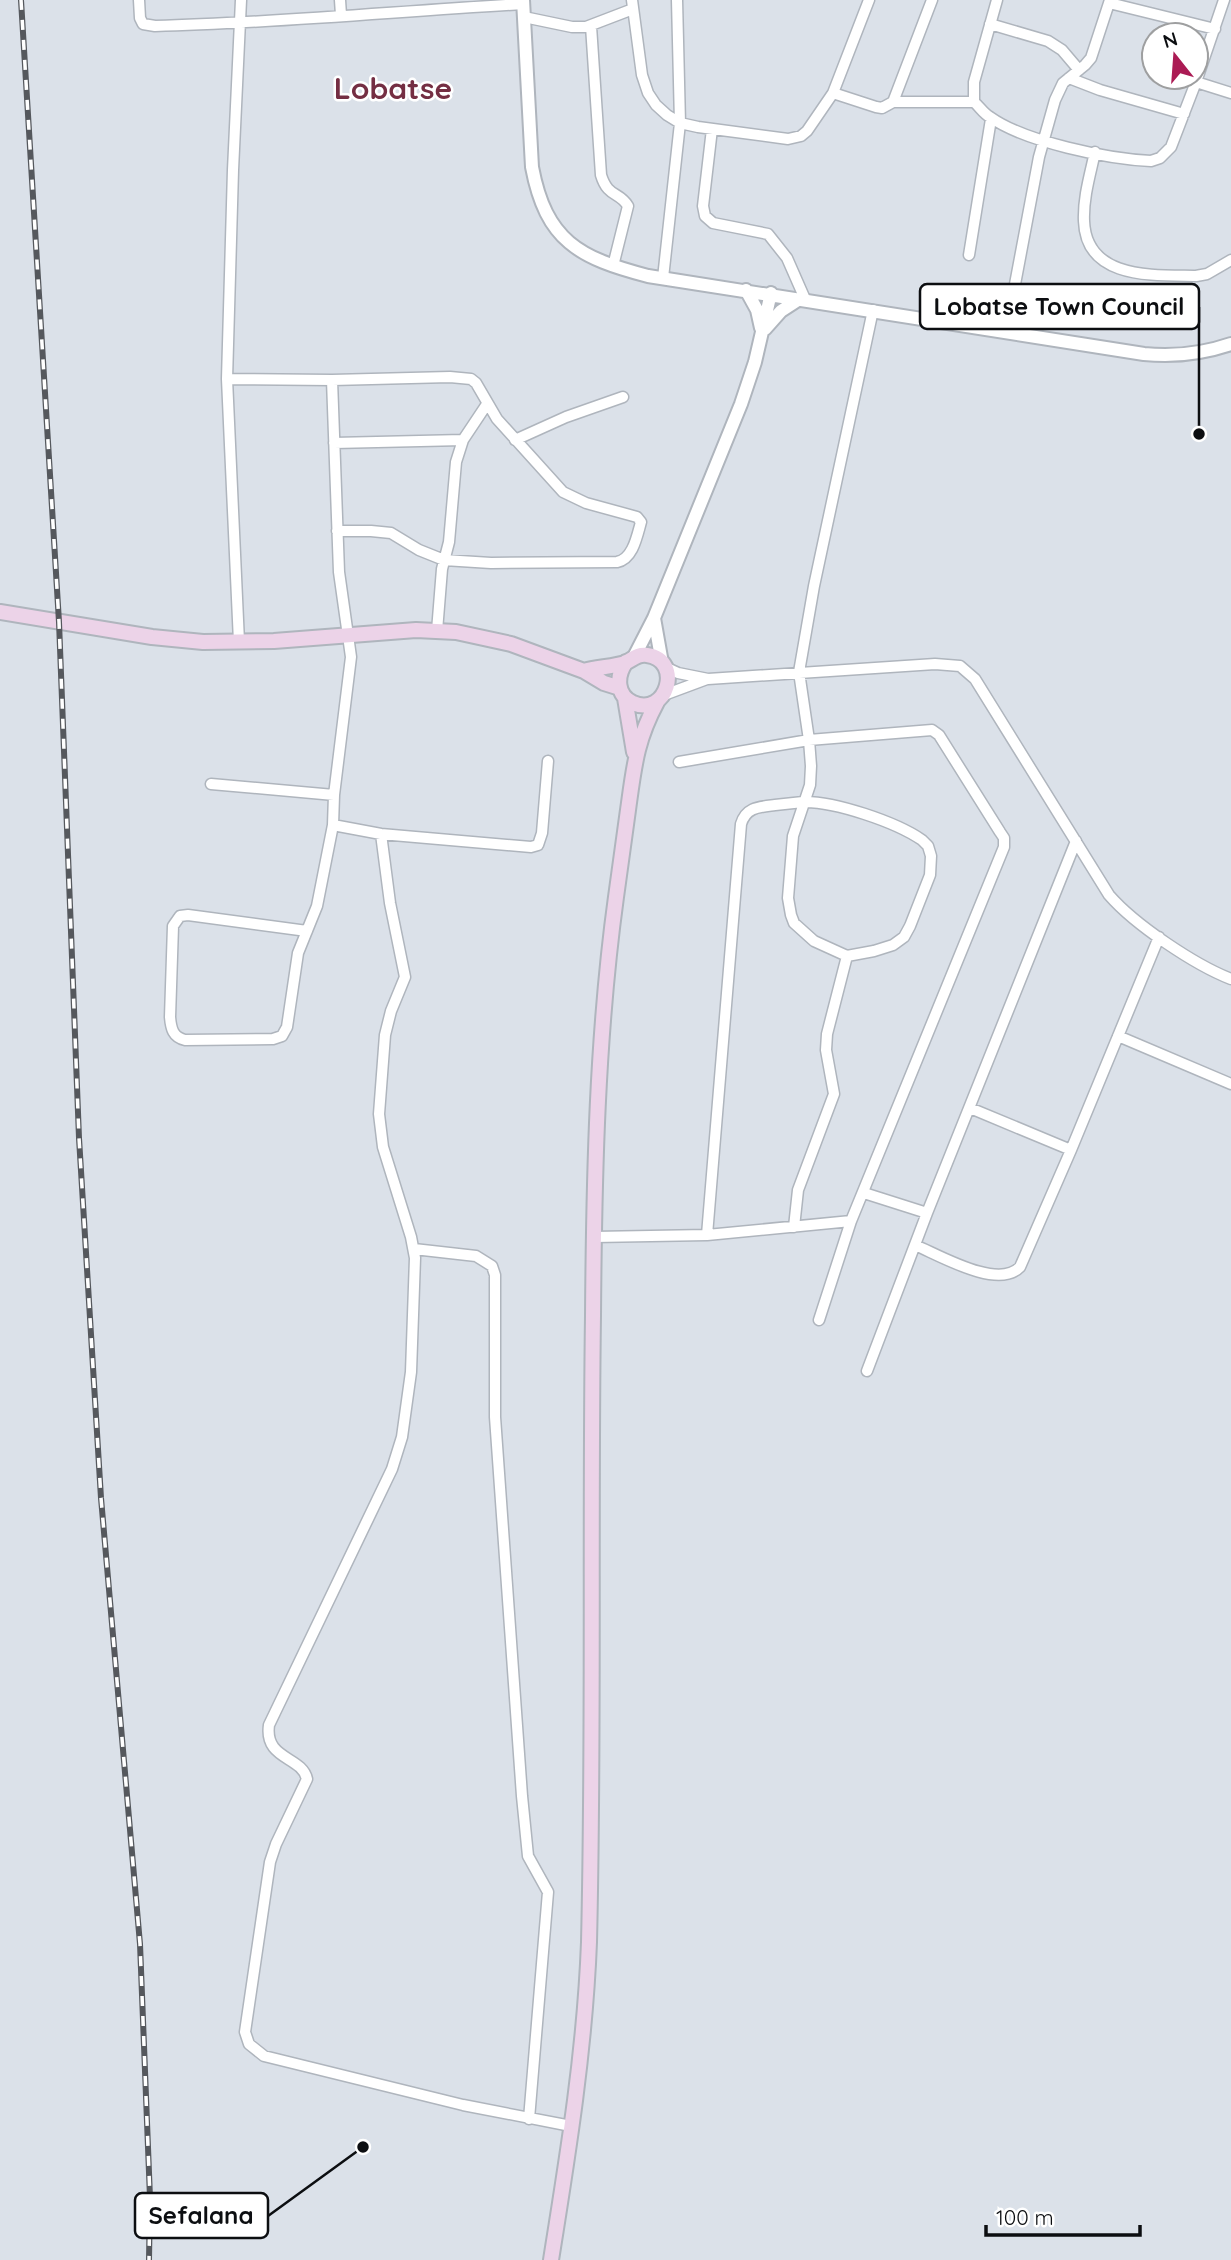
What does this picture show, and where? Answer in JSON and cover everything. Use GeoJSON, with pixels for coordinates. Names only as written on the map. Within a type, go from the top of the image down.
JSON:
{"type":"FeatureCollection","features":[{"type":"Feature","properties":{"kind":"main road"},"geometry":{"type":"LineString","coordinates":[[0,612],[152,637],[239,642],[382,631],[437,631],[480,636],[511,644],[584,671],[622,693],[635,704],[646,705],[660,698]]}},
{"type":"Feature","properties":{"kind":"main road"},"geometry":{"type":"LineString","coordinates":[[551,2260],[587,2005],[590,1903],[590,1500],[596,1137],[610,939],[635,757],[645,724],[668,686],[664,665],[654,657],[644,655],[584,671]]}},
{"type":"Feature","properties":{"kind":"main road"},"geometry":{"type":"LineString","coordinates":[[630,659],[618,679],[635,757]]}},
{"type":"Feature","properties":{"kind":"street"},"geometry":{"type":"LineString","coordinates":[[139,0],[143,24],[149,26],[240,24],[422,5],[524,7],[572,27],[591,26],[632,4],[642,75],[648,93],[656,105],[680,123],[788,139],[796,138],[807,131],[833,93],[869,0]]}},
{"type":"Feature","properties":{"kind":"street"},"geometry":{"type":"LineString","coordinates":[[239,642],[228,379],[233,170],[241,0]]}},
{"type":"Feature","properties":{"kind":"street"},"geometry":{"type":"LineString","coordinates":[[340,0],[341,15]]}},
{"type":"Feature","properties":{"kind":"street"},"geometry":{"type":"LineString","coordinates":[[663,278],[680,123],[677,0]]}},
{"type":"Feature","properties":{"kind":"street"},"geometry":{"type":"LineString","coordinates":[[893,102],[932,0]]}},
{"type":"Feature","properties":{"kind":"street"},"geometry":{"type":"LineString","coordinates":[[974,102],[974,82],[997,0]]}},
{"type":"Feature","properties":{"kind":"street"},"geometry":{"type":"LineString","coordinates":[[1210,43],[1224,0]]}},
{"type":"Feature","properties":{"kind":"street"},"geometry":{"type":"LineString","coordinates":[[1006,332],[1037,168],[1060,88],[1090,58],[1109,1],[1215,29]]}},
{"type":"Feature","properties":{"kind":"street"},"geometry":{"type":"LineString","coordinates":[[524,7],[532,167],[540,200],[553,226],[565,240],[589,256],[614,266],[663,278],[1167,356],[1208,352],[1231,344]]}},
{"type":"Feature","properties":{"kind":"street"},"geometry":{"type":"LineString","coordinates":[[990,24],[1048,41],[1062,50],[1079,70]]}},
{"type":"Feature","properties":{"kind":"street"},"geometry":{"type":"LineString","coordinates":[[591,26],[601,175],[608,191],[624,200],[628,206],[614,266]]}},
{"type":"Feature","properties":{"kind":"street"},"geometry":{"type":"LineString","coordinates":[[1069,78],[1184,114]]}},
{"type":"Feature","properties":{"kind":"street"},"geometry":{"type":"LineString","coordinates":[[1210,86],[1231,93]]}},
{"type":"Feature","properties":{"kind":"street"},"geometry":{"type":"LineString","coordinates":[[833,93],[882,108],[893,102],[974,102],[991,119],[1044,142],[1151,161],[1160,158],[1171,147],[1193,91]]}},
{"type":"Feature","properties":{"kind":"street"},"geometry":{"type":"LineString","coordinates":[[969,255],[991,119]]}},
{"type":"Feature","properties":{"kind":"street"},"geometry":{"type":"LineString","coordinates":[[712,129],[703,206],[705,216],[713,223],[768,234],[787,258],[805,299]]}},
{"type":"Feature","properties":{"kind":"street"},"geometry":{"type":"LineString","coordinates":[[1095,152],[1084,206],[1084,223],[1086,237],[1096,254],[1108,264],[1124,272],[1196,276],[1208,274],[1231,260]]}},
{"type":"Feature","properties":{"kind":"street"},"geometry":{"type":"LineString","coordinates":[[746,290],[757,310],[762,332]]}},
{"type":"Feature","properties":{"kind":"street"},"geometry":{"type":"LineString","coordinates":[[630,659],[654,618],[741,404],[771,293]]}},
{"type":"Feature","properties":{"kind":"street"},"geometry":{"type":"LineString","coordinates":[[762,332],[781,311],[805,299]]}},
{"type":"Feature","properties":{"kind":"street"},"geometry":{"type":"LineString","coordinates":[[707,1235],[741,824],[746,813],[754,808],[805,802],[838,807],[872,817],[915,835],[928,846],[931,856],[930,875],[904,937],[884,948],[847,956],[814,941],[794,923],[790,915],[788,898],[793,836],[805,802],[810,785],[809,740],[799,672],[814,586],[873,310]]}},
{"type":"Feature","properties":{"kind":"street"},"geometry":{"type":"LineString","coordinates":[[228,379],[471,379],[515,440],[563,492],[586,503],[640,519],[629,554],[625,560],[617,562],[444,560],[419,550],[391,533],[337,531]]}},
{"type":"Feature","properties":{"kind":"street"},"geometry":{"type":"LineString","coordinates":[[307,931],[188,915],[177,919],[173,926],[170,1017],[175,1036],[185,1040],[273,1039],[282,1036],[286,1027],[298,953],[307,931],[317,906],[333,825],[334,795],[351,657],[339,572],[332,380]]}},
{"type":"Feature","properties":{"kind":"street"},"geometry":{"type":"LineString","coordinates":[[515,440],[566,417],[623,397]]}},
{"type":"Feature","properties":{"kind":"street"},"geometry":{"type":"LineString","coordinates":[[437,631],[456,462],[463,440],[487,404]]}},
{"type":"Feature","properties":{"kind":"street"},"geometry":{"type":"LineString","coordinates":[[334,443],[463,440]]}},
{"type":"Feature","properties":{"kind":"street"},"geometry":{"type":"LineString","coordinates":[[654,618],[664,665],[678,673],[708,679],[935,664],[960,666],[975,679],[1110,895],[1122,909],[1207,968],[1231,979]]}},
{"type":"Feature","properties":{"kind":"street"},"geometry":{"type":"LineString","coordinates":[[660,698],[708,679]]}},
{"type":"Feature","properties":{"kind":"street"},"geometry":{"type":"LineString","coordinates":[[679,762],[809,740],[922,729],[936,732],[1002,834],[1004,842],[999,860],[852,1220],[819,1320]]}},
{"type":"Feature","properties":{"kind":"street"},"geometry":{"type":"LineString","coordinates":[[333,825],[381,834],[522,848],[538,845],[542,833],[548,761]]}},
{"type":"Feature","properties":{"kind":"street"},"geometry":{"type":"LineString","coordinates":[[211,785],[334,795]]}},
{"type":"Feature","properties":{"kind":"street"},"geometry":{"type":"LineString","coordinates":[[381,834],[388,894],[405,977],[391,1011],[385,1035],[379,1114],[383,1147],[415,1249],[411,1372],[397,1456],[269,1725],[269,1736],[275,1749],[304,1772],[307,1779],[270,1862],[245,2032],[249,2044],[264,2056],[529,2119],[571,2126]]}},
{"type":"Feature","properties":{"kind":"street"},"geometry":{"type":"LineString","coordinates":[[867,1371],[927,1213],[1076,841]]}},
{"type":"Feature","properties":{"kind":"street"},"geometry":{"type":"LineString","coordinates":[[915,1245],[985,1274],[1000,1276],[1015,1272],[1020,1267],[1159,937]]}},
{"type":"Feature","properties":{"kind":"street"},"geometry":{"type":"LineString","coordinates":[[794,1227],[798,1190],[834,1094],[826,1050],[827,1034],[847,956]]}},
{"type":"Feature","properties":{"kind":"street"},"geometry":{"type":"LineString","coordinates":[[1118,1036],[1231,1084]]}},
{"type":"Feature","properties":{"kind":"street"},"geometry":{"type":"LineString","coordinates":[[970,1108],[1071,1150]]}},
{"type":"Feature","properties":{"kind":"street"},"geometry":{"type":"LineString","coordinates":[[864,1193],[927,1213]]}},
{"type":"Feature","properties":{"kind":"street"},"geometry":{"type":"LineString","coordinates":[[594,1237],[707,1235],[852,1220]]}},
{"type":"Feature","properties":{"kind":"street"},"geometry":{"type":"LineString","coordinates":[[415,1249],[476,1256],[492,1266],[495,1275],[495,1417],[522,1796],[528,1856],[548,1892],[529,2119]]}},
{"type":"Feature","properties":{"kind":"railway"},"geometry":{"type":"LineString","coordinates":[[21,0],[59,622],[79,1138],[101,1498],[140,1944],[150,2198],[149,2260]]}},
{"type":"Feature","properties":{"kind":"place","name":"Lobatse Town Council"},"geometry":{"type":"Point","coordinates":[1199,434]}},
{"type":"Feature","properties":{"kind":"place","name":"Sefalana"},"geometry":{"type":"Point","coordinates":[363,2147]}},
{"type":"Feature","properties":{"kind":"district","name":"Lobatse"},"geometry":{"type":"Point","coordinates":[393,88]}}]}
